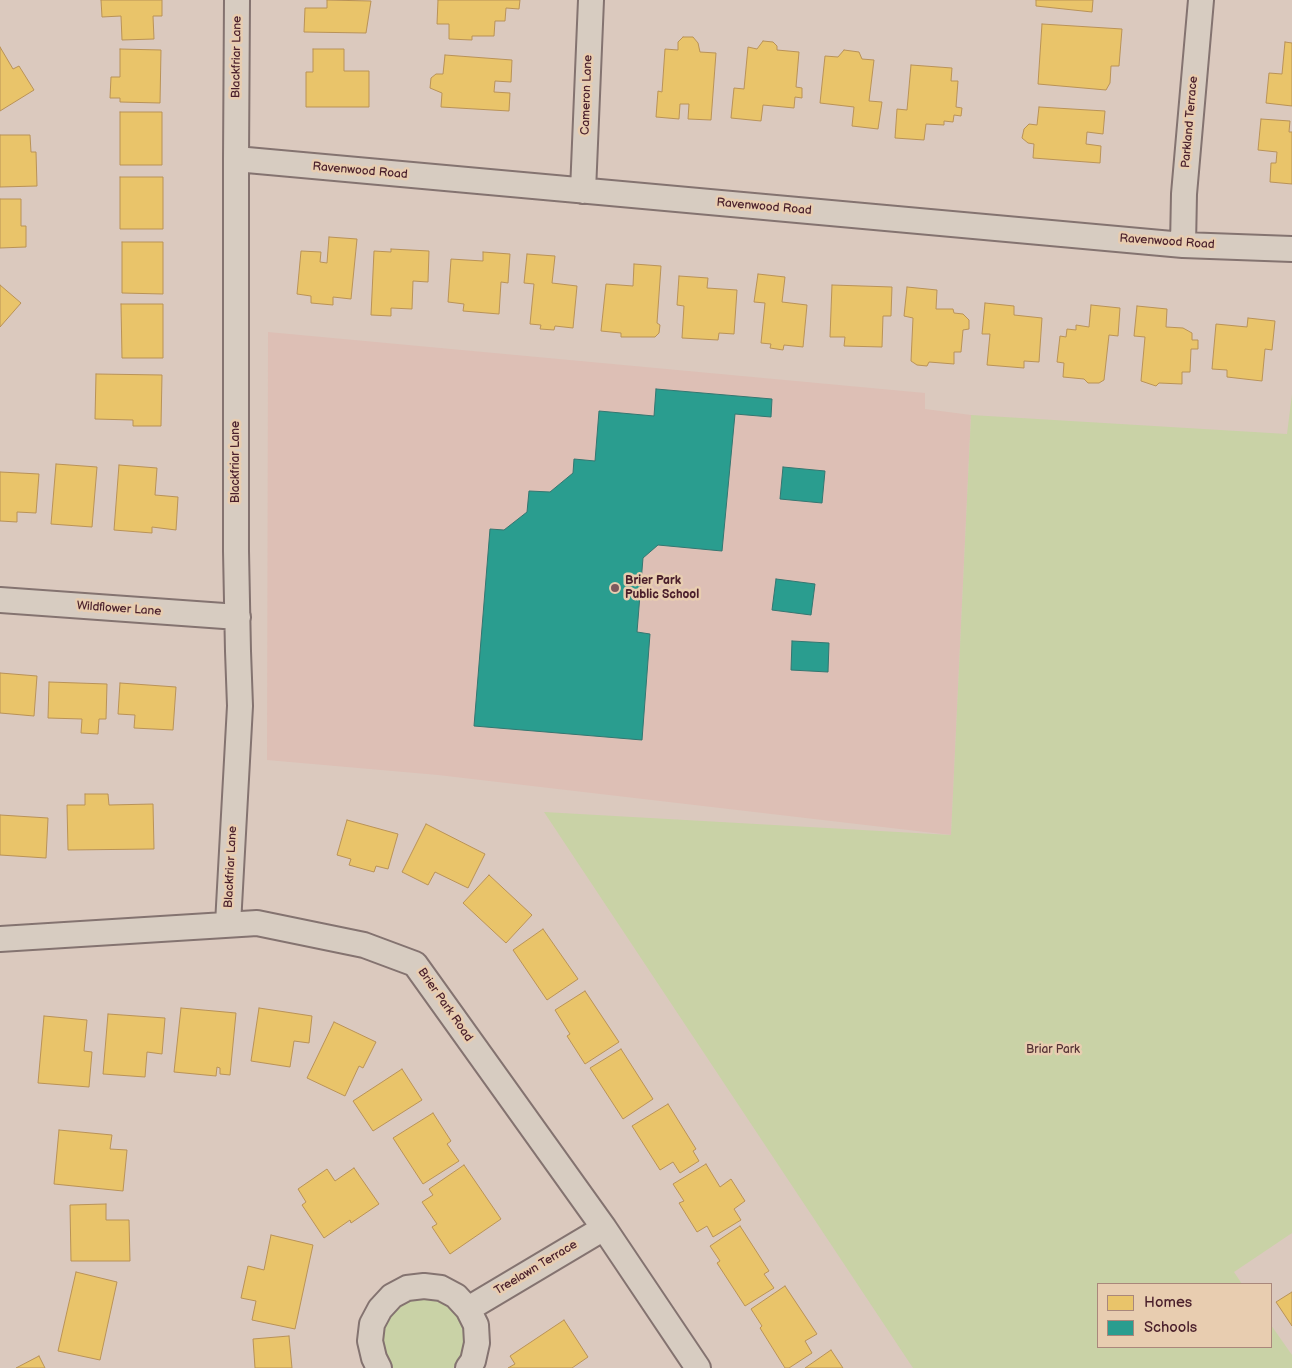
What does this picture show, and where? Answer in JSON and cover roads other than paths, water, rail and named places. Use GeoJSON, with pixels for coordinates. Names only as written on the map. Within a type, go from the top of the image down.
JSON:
{"type":"FeatureCollection","features":[{"type":"Feature","properties":{"kind":"street","name":"Blackfriar Lane"},"geometry":{"type":"LineString","coordinates":[[228,924],[240,706],[236,541],[237,0]]}},
{"type":"Feature","properties":{"kind":"street","name":"Cameron Lane"},"geometry":{"type":"LineString","coordinates":[[584,191],[591,0]]}},
{"type":"Feature","properties":{"kind":"street","name":"Parkland Terrace"},"geometry":{"type":"LineString","coordinates":[[1184,244],[1184,194],[1201,0]]}},
{"type":"Feature","properties":{"kind":"street","name":"Ravenwood Road"},"geometry":{"type":"LineString","coordinates":[[236,159],[1184,244],[1292,249]]}},
{"type":"Feature","properties":{"kind":"street","name":"Wildflower Lane"},"geometry":{"type":"LineString","coordinates":[[0,600],[238,617]]}},
{"type":"Feature","properties":{"kind":"street","name":"Brier Park Road"},"geometry":{"type":"LineString","coordinates":[[0,940],[257,923],[364,945],[416,964],[604,1228],[698,1368]]}},
{"type":"Feature","properties":{"kind":"street","name":"Treelawn Terrace"},"geometry":{"type":"LineString","coordinates":[[468,1308],[604,1228]]}},
{"type":"Feature","properties":{"kind":"street"},"geometry":{"type":"LineString","coordinates":[[379,1368],[374,1358],[370,1341],[372,1324],[380,1309],[392,1296],[407,1288],[424,1286],[441,1288],[456,1296],[468,1308],[476,1325],[477,1343],[473,1361],[468,1368]]}},
{"type":"Feature","properties":{"kind":"place","name":"Brier Park Public School"},"geometry":{"type":"Point","coordinates":[615,588]}},
{"type":"Feature","properties":{"kind":"park label","name":"Briar Park"},"geometry":{"type":"Point","coordinates":[1053,1050]}}]}
